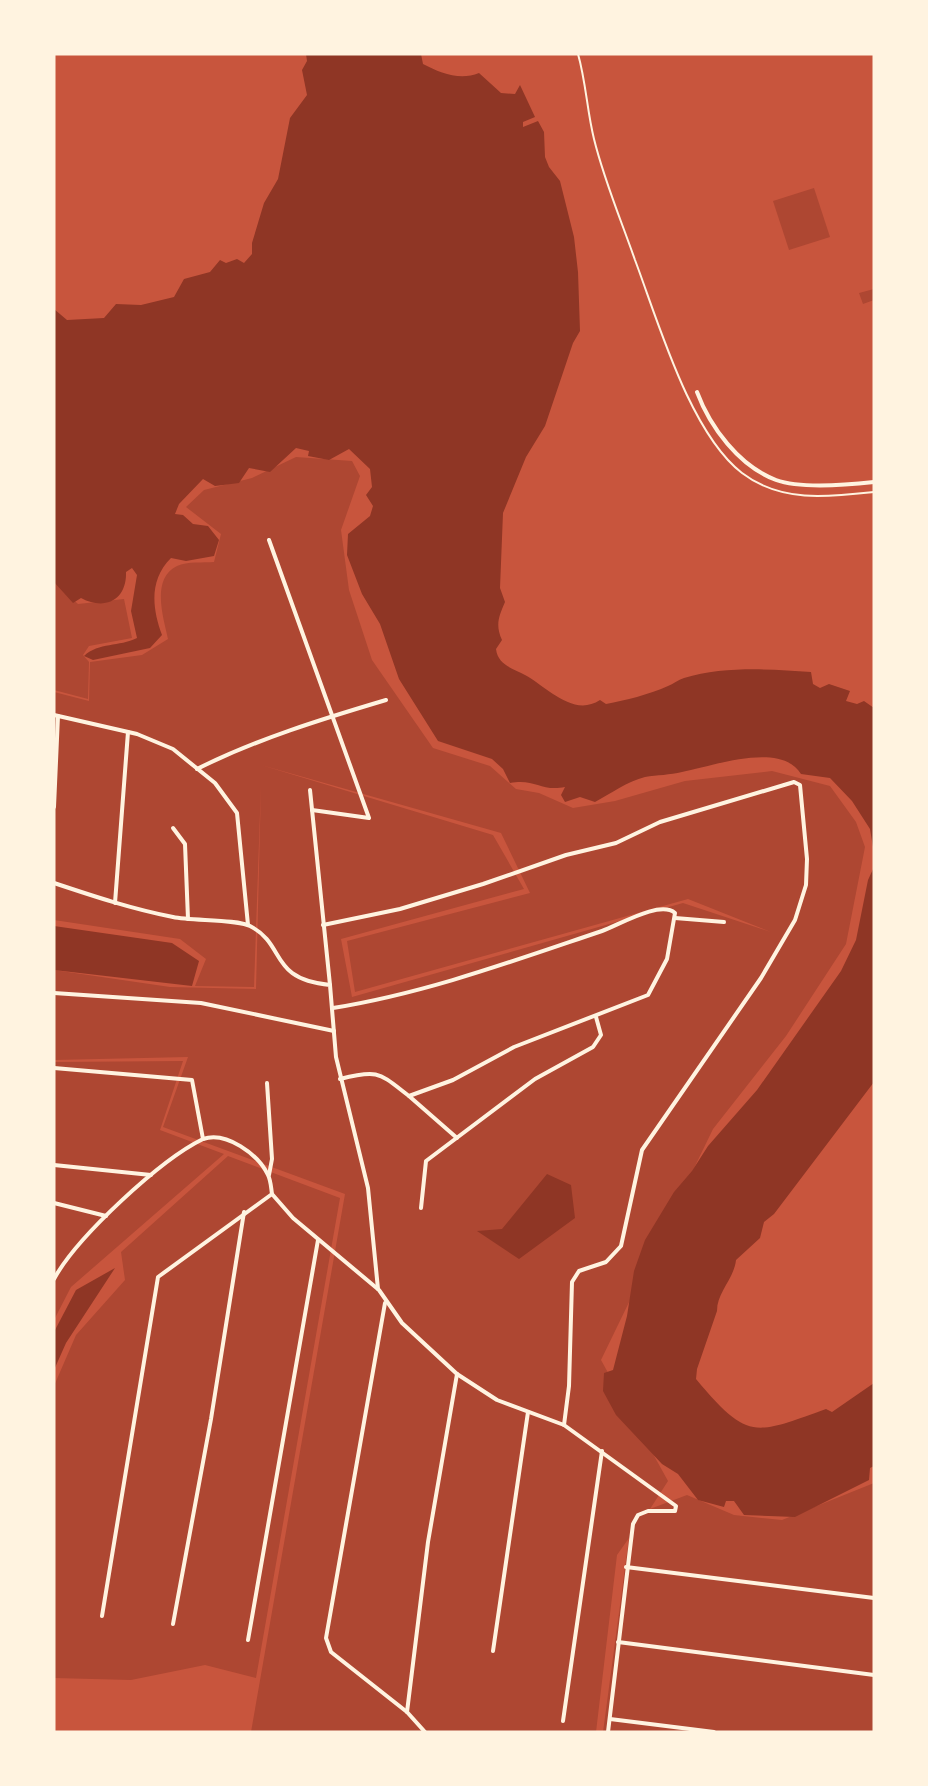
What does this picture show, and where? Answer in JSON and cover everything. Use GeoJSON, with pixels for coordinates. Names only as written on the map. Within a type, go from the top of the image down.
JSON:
{"type":"FeatureCollection","features":[{"type":"Feature","properties":{"kind":"street"},"geometry":{"type":"LineString","coordinates":[[578,54],[594,139],[610,189],[660,326],[696,415],[722,451],[742,473],[769,488],[806,497],[874,492]]}},
{"type":"Feature","properties":{"kind":"street"},"geometry":{"type":"LineString","coordinates":[[697,392],[704,411],[740,458],[776,480],[846,485],[874,483]]}},
{"type":"Feature","properties":{"kind":"street"},"geometry":{"type":"LineString","coordinates":[[269,540],[369,818],[312,810]]}},
{"type":"Feature","properties":{"kind":"street"},"geometry":{"type":"LineString","coordinates":[[197,769],[232,752],[332,716],[386,700]]}},
{"type":"Feature","properties":{"kind":"street"},"geometry":{"type":"LineString","coordinates":[[54,807],[56,716],[128,732],[173,749],[215,783],[237,813],[248,925]]}},
{"type":"Feature","properties":{"kind":"street"},"geometry":{"type":"LineString","coordinates":[[115,903],[128,732]]}},
{"type":"Feature","properties":{"kind":"street"},"geometry":{"type":"LineString","coordinates":[[323,925],[400,909],[522,872],[566,855],[616,843],[660,822],[794,782],[800,785],[807,876],[795,920],[761,978],[642,1150],[621,1246],[606,1262],[579,1271],[572,1282],[569,1386],[564,1425]]}},
{"type":"Feature","properties":{"kind":"street"},"geometry":{"type":"LineString","coordinates":[[310,790],[340,1079],[368,1188],[378,1290]]}},
{"type":"Feature","properties":{"kind":"street"},"geometry":{"type":"LineString","coordinates":[[173,828],[185,844],[188,919]]}},
{"type":"Feature","properties":{"kind":"street"},"geometry":{"type":"LineString","coordinates":[[54,883],[115,903],[188,919],[248,925],[266,940],[286,970],[306,980],[330,985]]}},
{"type":"Feature","properties":{"kind":"street"},"geometry":{"type":"LineString","coordinates":[[333,1008],[454,982],[656,910],[673,910],[675,918],[667,958],[648,995],[514,1047],[453,1080],[409,1096]]}},
{"type":"Feature","properties":{"kind":"street"},"geometry":{"type":"LineString","coordinates":[[675,918],[724,922]]}},
{"type":"Feature","properties":{"kind":"street"},"geometry":{"type":"LineString","coordinates":[[54,993],[201,1002],[334,1031]]}},
{"type":"Feature","properties":{"kind":"street"},"geometry":{"type":"LineString","coordinates":[[421,1208],[424,1165],[535,1079],[593,1047],[601,1035],[596,1017]]}},
{"type":"Feature","properties":{"kind":"street"},"geometry":{"type":"LineString","coordinates":[[54,1068],[192,1080],[203,1139]]}},
{"type":"Feature","properties":{"kind":"street"},"geometry":{"type":"LineString","coordinates":[[340,1079],[361,1073],[378,1074],[409,1096],[457,1138]]}},
{"type":"Feature","properties":{"kind":"street"},"geometry":{"type":"LineString","coordinates":[[267,1083],[272,1159],[268,1176],[272,1194],[293,1218],[378,1290],[385,1302],[431,1353],[457,1374],[496,1400],[564,1425],[676,1506],[675,1511],[648,1512],[638,1515],[633,1524],[626,1567],[608,1732]]}},
{"type":"Feature","properties":{"kind":"street"},"geometry":{"type":"LineString","coordinates":[[54,1280],[56,1272],[106,1216],[151,1175],[203,1139],[213,1136],[224,1137],[249,1154],[268,1176]]}},
{"type":"Feature","properties":{"kind":"street"},"geometry":{"type":"LineString","coordinates":[[54,1165],[151,1175]]}},
{"type":"Feature","properties":{"kind":"street"},"geometry":{"type":"LineString","coordinates":[[102,1616],[158,1277],[244,1212],[272,1194]]}},
{"type":"Feature","properties":{"kind":"street"},"geometry":{"type":"LineString","coordinates":[[54,1203],[106,1216]]}},
{"type":"Feature","properties":{"kind":"street"},"geometry":{"type":"LineString","coordinates":[[173,1624],[211,1419],[244,1212]]}},
{"type":"Feature","properties":{"kind":"street"},"geometry":{"type":"LineString","coordinates":[[248,1640],[318,1239]]}},
{"type":"Feature","properties":{"kind":"street"},"geometry":{"type":"LineString","coordinates":[[385,1302],[326,1638],[330,1652],[407,1712],[425,1732]]}},
{"type":"Feature","properties":{"kind":"street"},"geometry":{"type":"LineString","coordinates":[[407,1712],[428,1542],[457,1374]]}},
{"type":"Feature","properties":{"kind":"street"},"geometry":{"type":"LineString","coordinates":[[493,1651],[528,1412]]}},
{"type":"Feature","properties":{"kind":"street"},"geometry":{"type":"LineString","coordinates":[[563,1720],[602,1451]]}},
{"type":"Feature","properties":{"kind":"street"},"geometry":{"type":"LineString","coordinates":[[626,1567],[874,1598]]}},
{"type":"Feature","properties":{"kind":"street"},"geometry":{"type":"LineString","coordinates":[[618,1642],[874,1675]]}},
{"type":"Feature","properties":{"kind":"street"},"geometry":{"type":"LineString","coordinates":[[610,1719],[714,1732]]}},
{"type":"Feature","properties":{"kind":"shaded area"},"geometry":{"type":"Polygon","coordinates":[[[306,54],[421,54],[423,64],[443,73],[465,76],[479,73],[501,93],[515,94],[520,85],[535,117],[523,122],[523,127],[538,121],[544,132],[545,157],[549,167],[560,181],[574,237],[580,331],[573,343],[545,426],[526,457],[503,513],[500,588],[505,602],[499,621],[502,640],[496,649],[500,659],[560,698],[580,705],[590,705],[600,700],[606,704],[621,701],[653,692],[684,678],[731,670],[811,672],[813,684],[820,688],[829,684],[850,691],[846,701],[857,704],[864,701],[874,708],[874,853],[870,829],[852,801],[830,778],[801,774],[791,764],[778,759],[746,758],[677,773],[645,777],[595,802],[580,797],[565,802],[561,795],[565,787],[550,788],[526,782],[510,783],[503,769],[492,759],[438,741],[399,679],[380,624],[362,594],[347,555],[348,534],[370,516],[373,506],[366,495],[372,487],[370,469],[349,449],[329,460],[308,456],[309,451],[296,448],[270,472],[249,468],[239,483],[215,486],[203,479],[179,504],[175,514],[183,515],[193,524],[208,526],[219,540],[214,556],[186,561],[171,558],[164,567],[154,595],[156,615],[162,635],[150,648],[93,660],[84,656],[96,649],[137,638],[131,611],[137,575],[132,568],[126,572],[123,590],[119,596],[106,603],[90,602],[81,598],[73,603],[54,582],[54,309],[67,320],[104,318],[116,304],[141,305],[174,297],[184,279],[210,272],[220,260],[226,263],[237,259],[244,263],[252,254],[252,243],[264,203],[278,179],[290,118],[307,95],[302,70],[307,61],[306,54]]]}},
{"type":"Feature","properties":{"kind":"shaded area"},"geometry":{"type":"Polygon","coordinates":[[[814,188],[830,237],[789,250],[773,201],[814,188]]]}},
{"type":"Feature","properties":{"kind":"shaded area"},"geometry":{"type":"Polygon","coordinates":[[[874,289],[874,300],[863,304],[859,293],[874,289]]]}},
{"type":"Feature","properties":{"kind":"shaded area"},"geometry":{"type":"Polygon","coordinates":[[[296,457],[352,461],[360,476],[341,530],[349,590],[372,660],[433,748],[490,766],[516,789],[539,793],[573,808],[615,801],[685,781],[772,771],[830,786],[856,822],[865,847],[846,944],[786,1036],[713,1129],[601,1360],[668,1481],[650,1509],[687,1495],[734,1515],[782,1520],[874,1483],[874,1732],[603,1732],[629,1538],[617,1555],[596,1732],[251,1732],[345,1194],[163,1127],[188,1057],[54,1060],[54,970],[170,987],[256,989],[261,785],[254,987],[195,986],[206,959],[180,939],[54,920],[54,692],[89,701],[90,662],[142,655],[168,639],[161,599],[164,580],[169,572],[181,564],[214,562],[221,534],[186,507],[204,490],[252,478],[296,457]],[[261,765],[493,835],[524,889],[341,939],[352,997],[683,903],[771,932],[688,899],[355,992],[347,941],[530,893],[501,833],[261,765]]]}},
{"type":"Feature","properties":{"kind":"shaded area"},"geometry":{"type":"Polygon","coordinates":[[[54,581],[78,604],[124,599],[132,638],[89,646],[83,655],[89,662],[88,699],[54,690],[54,581]]]}},
{"type":"Feature","properties":{"kind":"shaded area"},"geometry":{"type":"Polygon","coordinates":[[[874,867],[874,1082],[774,1214],[764,1222],[760,1238],[736,1260],[720,1298],[697,1369],[696,1379],[728,1414],[741,1423],[754,1427],[783,1424],[826,1409],[832,1412],[874,1383],[874,1466],[870,1468],[869,1480],[795,1517],[744,1515],[734,1501],[726,1501],[724,1507],[698,1500],[678,1474],[662,1464],[616,1415],[603,1391],[604,1373],[613,1370],[627,1316],[634,1271],[645,1240],[674,1192],[692,1171],[708,1146],[757,1090],[841,971],[856,940],[868,880],[874,867]]]}},
{"type":"Feature","properties":{"kind":"shaded area"},"geometry":{"type":"Polygon","coordinates":[[[54,926],[172,943],[199,961],[192,986],[54,970],[54,926]]]}},
{"type":"Feature","properties":{"kind":"shaded area"},"geometry":{"type":"Polygon","coordinates":[[[183,1061],[160,1130],[224,1154],[71,1287],[54,1320],[54,1062],[183,1061]]]}},
{"type":"Feature","properties":{"kind":"shaded area"},"geometry":{"type":"Polygon","coordinates":[[[228,1156],[340,1198],[256,1678],[205,1665],[131,1680],[54,1678],[54,1386],[76,1335],[125,1280],[121,1252],[228,1156]]]}},
{"type":"Feature","properties":{"kind":"shaded area"},"geometry":{"type":"Polygon","coordinates":[[[547,1174],[571,1185],[575,1218],[519,1259],[477,1231],[502,1229],[547,1174]]]}},
{"type":"Feature","properties":{"kind":"shaded area"},"geometry":{"type":"Polygon","coordinates":[[[115,1268],[66,1343],[54,1370],[54,1332],[76,1290],[115,1268]]]}}]}
